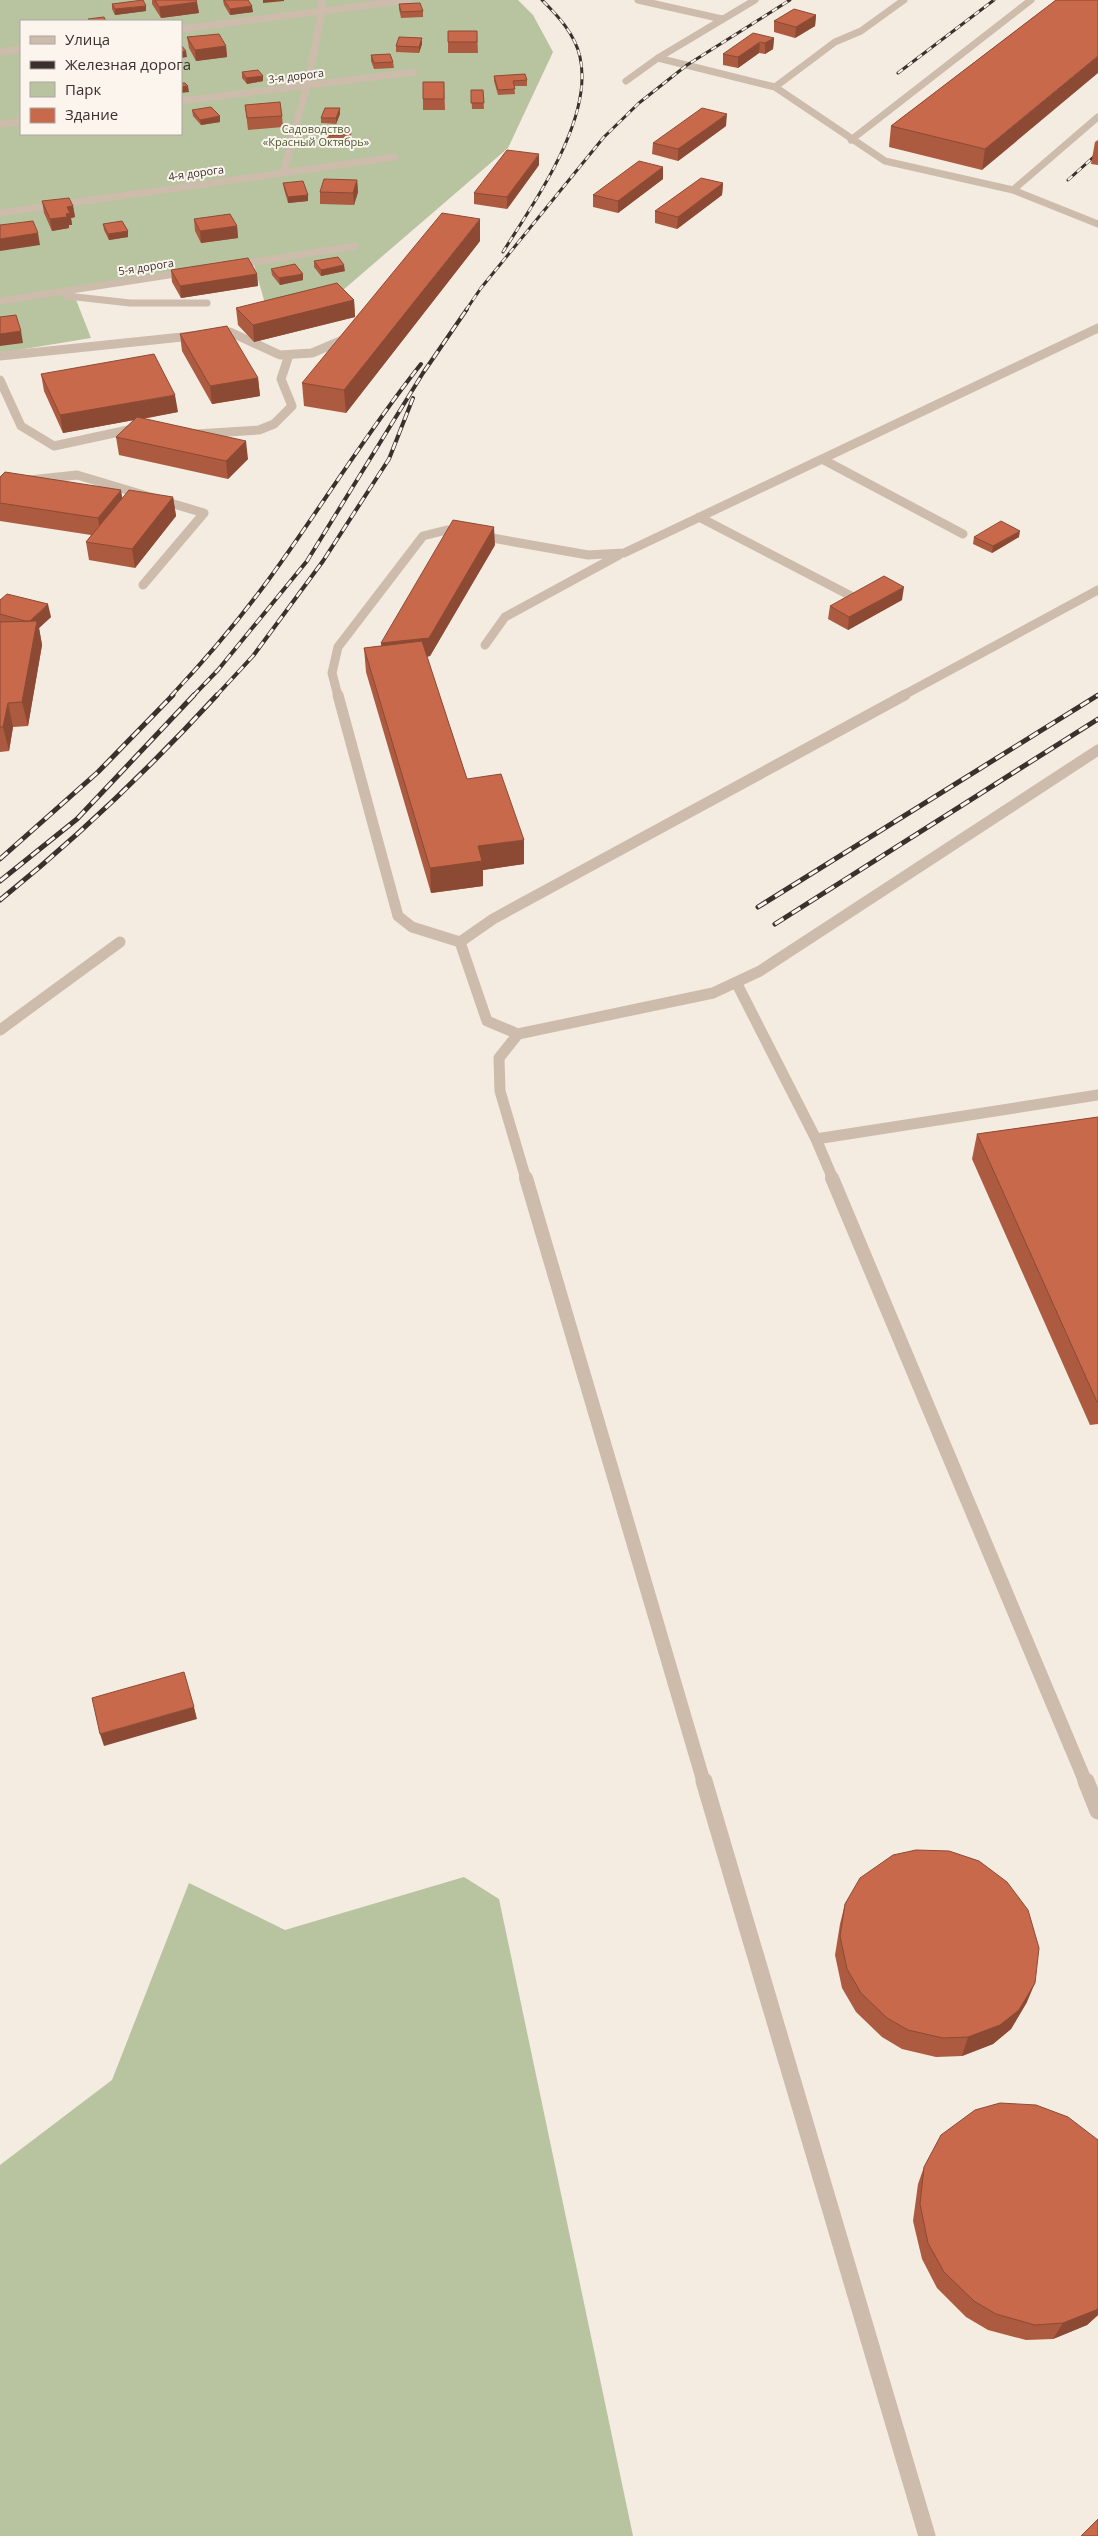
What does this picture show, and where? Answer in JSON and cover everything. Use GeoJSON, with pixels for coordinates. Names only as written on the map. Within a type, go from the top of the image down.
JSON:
{"type":"FeatureCollection","features":[{"type":"Feature","properties":{"kind":"street"},"geometry":{"type":"LineString","coordinates":[[284,171],[307,85],[322,12],[321,0]]}},
{"type":"Feature","properties":{"kind":"street"},"geometry":{"type":"LineString","coordinates":[[182,29],[408,0]]}},
{"type":"Feature","properties":{"kind":"street"},"geometry":{"type":"LineString","coordinates":[[638,0],[722,19]]}},
{"type":"Feature","properties":{"kind":"street"},"geometry":{"type":"LineString","coordinates":[[626,81],[658,58],[755,0]]}},
{"type":"Feature","properties":{"kind":"street"},"geometry":{"type":"LineString","coordinates":[[774,87],[835,42],[861,31],[904,0]]}},
{"type":"Feature","properties":{"kind":"street"},"geometry":{"type":"LineString","coordinates":[[851,140],[1031,0]]}},
{"type":"Feature","properties":{"kind":"street"},"geometry":{"type":"LineString","coordinates":[[0,52],[20,49]]}},
{"type":"Feature","properties":{"kind":"street"},"geometry":{"type":"LineString","coordinates":[[658,58],[774,87],[885,161],[1013,190],[1098,224]]}},
{"type":"Feature","properties":{"kind":"street","name":"3-я дорога"},"geometry":{"type":"LineString","coordinates":[[182,101],[414,72]]}},
{"type":"Feature","properties":{"kind":"street"},"geometry":{"type":"LineString","coordinates":[[1013,190],[1098,116]]}},
{"type":"Feature","properties":{"kind":"street"},"geometry":{"type":"LineString","coordinates":[[0,124],[20,122]]}},
{"type":"Feature","properties":{"kind":"street","name":"4-я дорога"},"geometry":{"type":"LineString","coordinates":[[0,213],[284,171],[395,158]]}},
{"type":"Feature","properties":{"kind":"street"},"geometry":{"type":"LineString","coordinates":[[228,266],[355,246]]}},
{"type":"Feature","properties":{"kind":"street","name":"5-я дорога"},"geometry":{"type":"LineString","coordinates":[[0,301],[198,270]]}},
{"type":"Feature","properties":{"kind":"street"},"geometry":{"type":"LineString","coordinates":[[42,295],[130,304],[206,303]]}},
{"type":"Feature","properties":{"kind":"street"},"geometry":{"type":"LineString","coordinates":[[0,356],[230,332],[280,355],[289,355],[312,353],[353,336],[359,328]]}},
{"type":"Feature","properties":{"kind":"street"},"geometry":{"type":"LineString","coordinates":[[485,645],[504,618],[624,552],[1098,328]]}},
{"type":"Feature","properties":{"kind":"street"},"geometry":{"type":"LineString","coordinates":[[186,435],[259,430],[274,424],[292,406],[281,379],[289,355]]}},
{"type":"Feature","properties":{"kind":"street"},"geometry":{"type":"LineString","coordinates":[[0,380],[21,426],[54,446],[128,430],[144,431]]}},
{"type":"Feature","properties":{"kind":"street"},"geometry":{"type":"LineString","coordinates":[[822,459],[963,534]]}},
{"type":"Feature","properties":{"kind":"street"},"geometry":{"type":"LineString","coordinates":[[0,483],[77,475],[204,513],[143,585]]}},
{"type":"Feature","properties":{"kind":"street"},"geometry":{"type":"LineString","coordinates":[[700,517],[851,596]]}},
{"type":"Feature","properties":{"kind":"street"},"geometry":{"type":"LineString","coordinates":[[460,942],[412,928],[398,916],[332,673],[338,647],[423,536],[447,530],[588,555],[624,552]]}},
{"type":"Feature","properties":{"kind":"street"},"geometry":{"type":"LineString","coordinates":[[460,942],[493,919],[1098,590]]}},
{"type":"Feature","properties":{"kind":"street"},"geometry":{"type":"LineString","coordinates":[[460,942],[487,1020],[518,1034],[713,993],[760,972],[1098,750]]}},
{"type":"Feature","properties":{"kind":"street"},"geometry":{"type":"LineString","coordinates":[[0,1030],[120,942]]}},
{"type":"Feature","properties":{"kind":"street"},"geometry":{"type":"LineString","coordinates":[[736,982],[816,1138],[1098,1811]]}},
{"type":"Feature","properties":{"kind":"street"},"geometry":{"type":"LineString","coordinates":[[518,1034],[499,1058],[500,1091],[928,2536]]}},
{"type":"Feature","properties":{"kind":"street"},"geometry":{"type":"LineString","coordinates":[[816,1138],[1098,1094]]}},
{"type":"Feature","properties":{"kind":"green space","name":"Садоводство «Красный Октябрь»"},"geometry":{"type":"Polygon","coordinates":[[[0,0],[518,0],[533,15],[553,52],[508,148],[335,297],[266,307],[254,265],[73,292],[91,338],[0,353],[0,0]]]}},
{"type":"Feature","properties":{"kind":"green space"},"geometry":{"type":"Polygon","coordinates":[[[464,1877],[499,1899],[633,2536],[0,2536],[0,2165],[112,2080],[189,1883],[285,1930],[464,1877]]]}},
{"type":"Feature","properties":{"kind":"building"},"geometry":{"type":"Polygon","coordinates":[[[143,0],[146,6],[115,9],[112,4],[143,0]]]}},
{"type":"Feature","properties":{"kind":"building"},"geometry":{"type":"Polygon","coordinates":[[[155,0],[196,0],[197,2],[159,7],[155,0]]]}},
{"type":"Feature","properties":{"kind":"building"},"geometry":{"type":"Polygon","coordinates":[[[224,0],[248,0],[252,6],[230,9],[224,0]]]}},
{"type":"Feature","properties":{"kind":"building"},"geometry":{"type":"Polygon","coordinates":[[[1056,0],[1098,0],[1098,56],[985,149],[891,126],[1056,0]]]}},
{"type":"Feature","properties":{"kind":"building"},"geometry":{"type":"Polygon","coordinates":[[[420,3],[423,11],[401,12],[399,4],[420,3]]]}},
{"type":"Feature","properties":{"kind":"building"},"geometry":{"type":"Polygon","coordinates":[[[794,9],[816,15],[796,27],[774,21],[794,9]]]}},
{"type":"Feature","properties":{"kind":"building"},"geometry":{"type":"Polygon","coordinates":[[[104,17],[106,20],[89,20],[104,17]]]}},
{"type":"Feature","properties":{"kind":"building"},"geometry":{"type":"Polygon","coordinates":[[[448,31],[477,31],[477,42],[448,42],[448,31]]]}},
{"type":"Feature","properties":{"kind":"building"},"geometry":{"type":"Polygon","coordinates":[[[753,33],[774,38],[765,43],[760,42],[738,57],[723,54],[753,33]]]}},
{"type":"Feature","properties":{"kind":"building"},"geometry":{"type":"Polygon","coordinates":[[[219,34],[226,46],[195,50],[187,37],[219,34]]]}},
{"type":"Feature","properties":{"kind":"building"},"geometry":{"type":"Polygon","coordinates":[[[399,37],[422,38],[419,47],[396,46],[399,37]]]}},
{"type":"Feature","properties":{"kind":"building"},"geometry":{"type":"Polygon","coordinates":[[[390,54],[393,62],[374,63],[371,55],[390,54]]]}},
{"type":"Feature","properties":{"kind":"building"},"geometry":{"type":"Polygon","coordinates":[[[258,70],[263,76],[246,78],[242,72],[258,70]]]}},
{"type":"Feature","properties":{"kind":"building"},"geometry":{"type":"Polygon","coordinates":[[[525,74],[527,80],[513,81],[515,89],[498,90],[494,76],[525,74]]]}},
{"type":"Feature","properties":{"kind":"building"},"geometry":{"type":"Polygon","coordinates":[[[423,82],[444,82],[444,99],[423,99],[423,82]]]}},
{"type":"Feature","properties":{"kind":"building"},"geometry":{"type":"Polygon","coordinates":[[[182,83],[185,83],[188,86],[182,87],[182,83]]]}},
{"type":"Feature","properties":{"kind":"building"},"geometry":{"type":"Polygon","coordinates":[[[471,90],[483,90],[484,103],[471,103],[471,90]]]}},
{"type":"Feature","properties":{"kind":"building"},"geometry":{"type":"Polygon","coordinates":[[[280,102],[282,116],[247,118],[245,105],[280,102]]]}},
{"type":"Feature","properties":{"kind":"building"},"geometry":{"type":"Polygon","coordinates":[[[211,107],[220,116],[200,120],[192,110],[211,107]]]}},
{"type":"Feature","properties":{"kind":"building"},"geometry":{"type":"Polygon","coordinates":[[[325,108],[340,108],[336,118],[321,118],[325,108]]]}},
{"type":"Feature","properties":{"kind":"building"},"geometry":{"type":"Polygon","coordinates":[[[702,108],[727,114],[678,149],[653,143],[702,108]]]}},
{"type":"Feature","properties":{"kind":"building"},"geometry":{"type":"Polygon","coordinates":[[[349,126],[351,134],[327,136],[325,128],[349,126]]]}},
{"type":"Feature","properties":{"kind":"building"},"geometry":{"type":"Polygon","coordinates":[[[507,150],[539,154],[507,197],[474,193],[507,150]]]}},
{"type":"Feature","properties":{"kind":"building"},"geometry":{"type":"Polygon","coordinates":[[[639,161],[663,167],[618,201],[593,195],[639,161]]]}},
{"type":"Feature","properties":{"kind":"building"},"geometry":{"type":"Polygon","coordinates":[[[701,178],[723,183],[678,217],[655,211],[701,178]]]}},
{"type":"Feature","properties":{"kind":"building"},"geometry":{"type":"Polygon","coordinates":[[[324,179],[357,180],[353,193],[320,192],[324,179]]]}},
{"type":"Feature","properties":{"kind":"building"},"geometry":{"type":"Polygon","coordinates":[[[303,181],[308,195],[288,197],[283,183],[303,181]]]}},
{"type":"Feature","properties":{"kind":"building"},"geometry":{"type":"Polygon","coordinates":[[[69,198],[73,206],[67,207],[70,213],[66,214],[67,217],[50,219],[42,201],[69,198]]]}},
{"type":"Feature","properties":{"kind":"building"},"geometry":{"type":"Polygon","coordinates":[[[442,213],[480,219],[344,390],[302,383],[442,213]]]}},
{"type":"Feature","properties":{"kind":"building"},"geometry":{"type":"Polygon","coordinates":[[[230,214],[237,226],[200,231],[194,219],[230,214]]]}},
{"type":"Feature","properties":{"kind":"building"},"geometry":{"type":"Polygon","coordinates":[[[33,221],[38,233],[0,239],[0,225],[33,221]]]}},
{"type":"Feature","properties":{"kind":"building"},"geometry":{"type":"Polygon","coordinates":[[[122,221],[128,231],[108,234],[103,224],[122,221]]]}},
{"type":"Feature","properties":{"kind":"building"},"geometry":{"type":"Polygon","coordinates":[[[338,257],[344,265],[321,270],[314,261],[338,257]]]}},
{"type":"Feature","properties":{"kind":"building"},"geometry":{"type":"Polygon","coordinates":[[[248,258],[257,274],[180,286],[171,270],[248,258]]]}},
{"type":"Feature","properties":{"kind":"building"},"geometry":{"type":"Polygon","coordinates":[[[295,264],[303,274],[279,278],[271,269],[295,264]]]}},
{"type":"Feature","properties":{"kind":"building"},"geometry":{"type":"Polygon","coordinates":[[[337,283],[354,300],[253,325],[236,308],[337,283]]]}},
{"type":"Feature","properties":{"kind":"building"},"geometry":{"type":"Polygon","coordinates":[[[16,315],[21,331],[0,334],[0,317],[16,315]]]}},
{"type":"Feature","properties":{"kind":"building"},"geometry":{"type":"Polygon","coordinates":[[[227,326],[258,378],[210,386],[180,334],[227,326]]]}},
{"type":"Feature","properties":{"kind":"building"},"geometry":{"type":"Polygon","coordinates":[[[154,354],[175,395],[60,415],[41,374],[154,354]]]}},
{"type":"Feature","properties":{"kind":"building"},"geometry":{"type":"Polygon","coordinates":[[[137,417],[246,441],[226,461],[116,437],[137,417]]]}},
{"type":"Feature","properties":{"kind":"building"},"geometry":{"type":"Polygon","coordinates":[[[5,472],[121,490],[98,518],[0,503],[0,477],[5,472]]]}},
{"type":"Feature","properties":{"kind":"building"},"geometry":{"type":"Polygon","coordinates":[[[129,490],[173,497],[132,549],[86,542],[129,490]]]}},
{"type":"Feature","properties":{"kind":"building"},"geometry":{"type":"Polygon","coordinates":[[[453,520],[494,527],[429,638],[381,643],[453,520]]]}},
{"type":"Feature","properties":{"kind":"building"},"geometry":{"type":"Polygon","coordinates":[[[1001,521],[1020,531],[993,546],[974,537],[1001,521]]]}},
{"type":"Feature","properties":{"kind":"building"},"geometry":{"type":"Polygon","coordinates":[[[884,576],[904,587],[849,617],[830,606],[884,576]]]}},
{"type":"Feature","properties":{"kind":"building"},"geometry":{"type":"Polygon","coordinates":[[[7,594],[48,604],[30,621],[25,621],[0,614],[0,600],[7,594]]]}},
{"type":"Feature","properties":{"kind":"building"},"geometry":{"type":"Polygon","coordinates":[[[37,621],[22,702],[8,703],[3,727],[0,727],[0,622],[37,621]]]}},
{"type":"Feature","properties":{"kind":"building"},"geometry":{"type":"Polygon","coordinates":[[[422,641],[467,779],[501,774],[524,840],[478,846],[482,861],[430,868],[364,648],[422,641]]]}},
{"type":"Feature","properties":{"kind":"building"},"geometry":{"type":"Polygon","coordinates":[[[1098,1117],[1098,1402],[1097,1402],[977,1134],[1098,1117]]]}},
{"type":"Feature","properties":{"kind":"building"},"geometry":{"type":"Polygon","coordinates":[[[184,1672],[194,1707],[100,1734],[92,1698],[184,1672]]]}},
{"type":"Feature","properties":{"kind":"building"},"geometry":{"type":"Polygon","coordinates":[[[916,1850],[949,1851],[979,1861],[1007,1882],[1028,1910],[1039,1948],[1035,1983],[1019,2010],[1000,2025],[968,2037],[943,2038],[908,2030],[887,2018],[861,1993],[847,1969],[840,1936],[845,1904],[860,1878],[893,1855],[916,1850]]]}},
{"type":"Feature","properties":{"kind":"building"},"geometry":{"type":"Polygon","coordinates":[[[1000,2103],[1036,2105],[1068,2117],[1098,2140],[1098,2308],[1063,2323],[1035,2325],[996,2314],[974,2301],[944,2272],[928,2243],[920,2204],[924,2167],[941,2135],[975,2110],[1000,2103]]]}},
{"type":"Feature","properties":{"kind":"building"},"geometry":{"type":"Polygon","coordinates":[[[1098,2519],[1098,2536],[1081,2536],[1098,2519]]]}},
{"type":"Feature","properties":{"kind":"railway"},"geometry":{"type":"LineString","coordinates":[[503,252],[545,185],[570,133],[578,107],[582,81],[578,49],[565,26],[542,0]]}},
{"type":"Feature","properties":{"kind":"railway"},"geometry":{"type":"LineString","coordinates":[[466,310],[481,288],[604,137],[639,103],[687,65],[790,0]]}},
{"type":"Feature","properties":{"kind":"railway"},"geometry":{"type":"LineString","coordinates":[[898,73],[994,0]]}},
{"type":"Feature","properties":{"kind":"railway"},"geometry":{"type":"LineString","coordinates":[[1068,180],[1098,153]]}},
{"type":"Feature","properties":{"kind":"railway"},"geometry":{"type":"LineString","coordinates":[[193,696],[218,670],[307,561],[423,373],[467,309]]}},
{"type":"Feature","properties":{"kind":"railway"},"geometry":{"type":"LineString","coordinates":[[171,696],[222,639],[258,594],[381,417],[421,364]]}},
{"type":"Feature","properties":{"kind":"railway"},"geometry":{"type":"LineString","coordinates":[[216,696],[253,656],[323,561],[389,459],[413,398]]}},
{"type":"Feature","properties":{"kind":"railway"},"geometry":{"type":"LineString","coordinates":[[0,859],[98,772],[173,695]]}},
{"type":"Feature","properties":{"kind":"railway"},"geometry":{"type":"LineString","coordinates":[[0,881],[77,819],[194,695]]}},
{"type":"Feature","properties":{"kind":"railway"},"geometry":{"type":"LineString","coordinates":[[0,900],[112,802],[217,695]]}},
{"type":"Feature","properties":{"kind":"railway"},"geometry":{"type":"LineString","coordinates":[[758,907],[1098,695],[1096,696]]}},
{"type":"Feature","properties":{"kind":"railway"},"geometry":{"type":"LineString","coordinates":[[775,924],[1098,719]]}}]}
